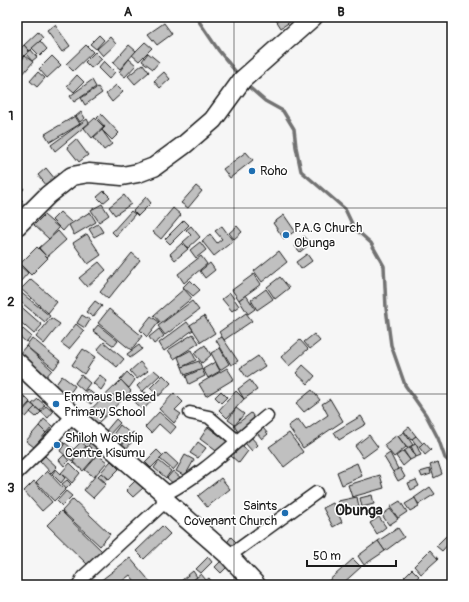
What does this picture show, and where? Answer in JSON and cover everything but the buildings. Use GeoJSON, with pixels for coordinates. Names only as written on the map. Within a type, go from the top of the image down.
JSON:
{"type":"FeatureCollection","features":[{"type":"Feature","properties":{"kind":"street"},"geometry":{"type":"LineString","coordinates":[[17,226],[52,191],[72,176],[89,173],[122,176],[138,173],[154,167],[184,145],[213,120],[242,80],[313,17]]}},
{"type":"Feature","properties":{"kind":"street"},"geometry":{"type":"LineString","coordinates":[[17,362],[73,415],[165,497],[228,556],[256,585]]}},
{"type":"Feature","properties":{"kind":"street"},"geometry":{"type":"LineString","coordinates":[[190,413],[209,417],[237,441]]}},
{"type":"Feature","properties":{"kind":"street"},"geometry":{"type":"LineString","coordinates":[[17,473],[50,441],[73,415]]}},
{"type":"Feature","properties":{"kind":"street"},"geometry":{"type":"LineString","coordinates":[[79,585],[83,577],[165,497],[202,471],[267,416]]}},
{"type":"Feature","properties":{"kind":"street"},"geometry":{"type":"LineString","coordinates":[[228,556],[316,493]]}},
{"type":"Feature","properties":{"kind":"waterway"},"geometry":{"type":"LineString","coordinates":[[196,17],[219,51],[236,72]]}},
{"type":"Feature","properties":{"kind":"waterway"},"geometry":{"type":"LineString","coordinates":[[249,87],[265,101],[283,111],[294,129],[301,171],[345,209],[354,228],[371,243],[384,266],[386,308],[391,345],[405,385],[426,415],[438,438],[445,458],[452,464]]}},
{"type":"Feature","properties":{"kind":"place","name":"Roho"},"geometry":{"type":"Point","coordinates":[252,171]}},
{"type":"Feature","properties":{"kind":"place","name":"P.A.G Church Obunga"},"geometry":{"type":"Point","coordinates":[286,235]}},
{"type":"Feature","properties":{"kind":"place","name":"Emmaus Blessed Primary School"},"geometry":{"type":"Point","coordinates":[56,404]}},
{"type":"Feature","properties":{"kind":"place","name":"Shiloh Worship Centre Kisumu"},"geometry":{"type":"Point","coordinates":[57,445]}},
{"type":"Feature","properties":{"kind":"place","name":"Saints Covenant Church"},"geometry":{"type":"Point","coordinates":[285,513]}},
{"type":"Feature","properties":{"kind":"district","name":"Obunga"},"geometry":{"type":"Point","coordinates":[359,510]}}]}
